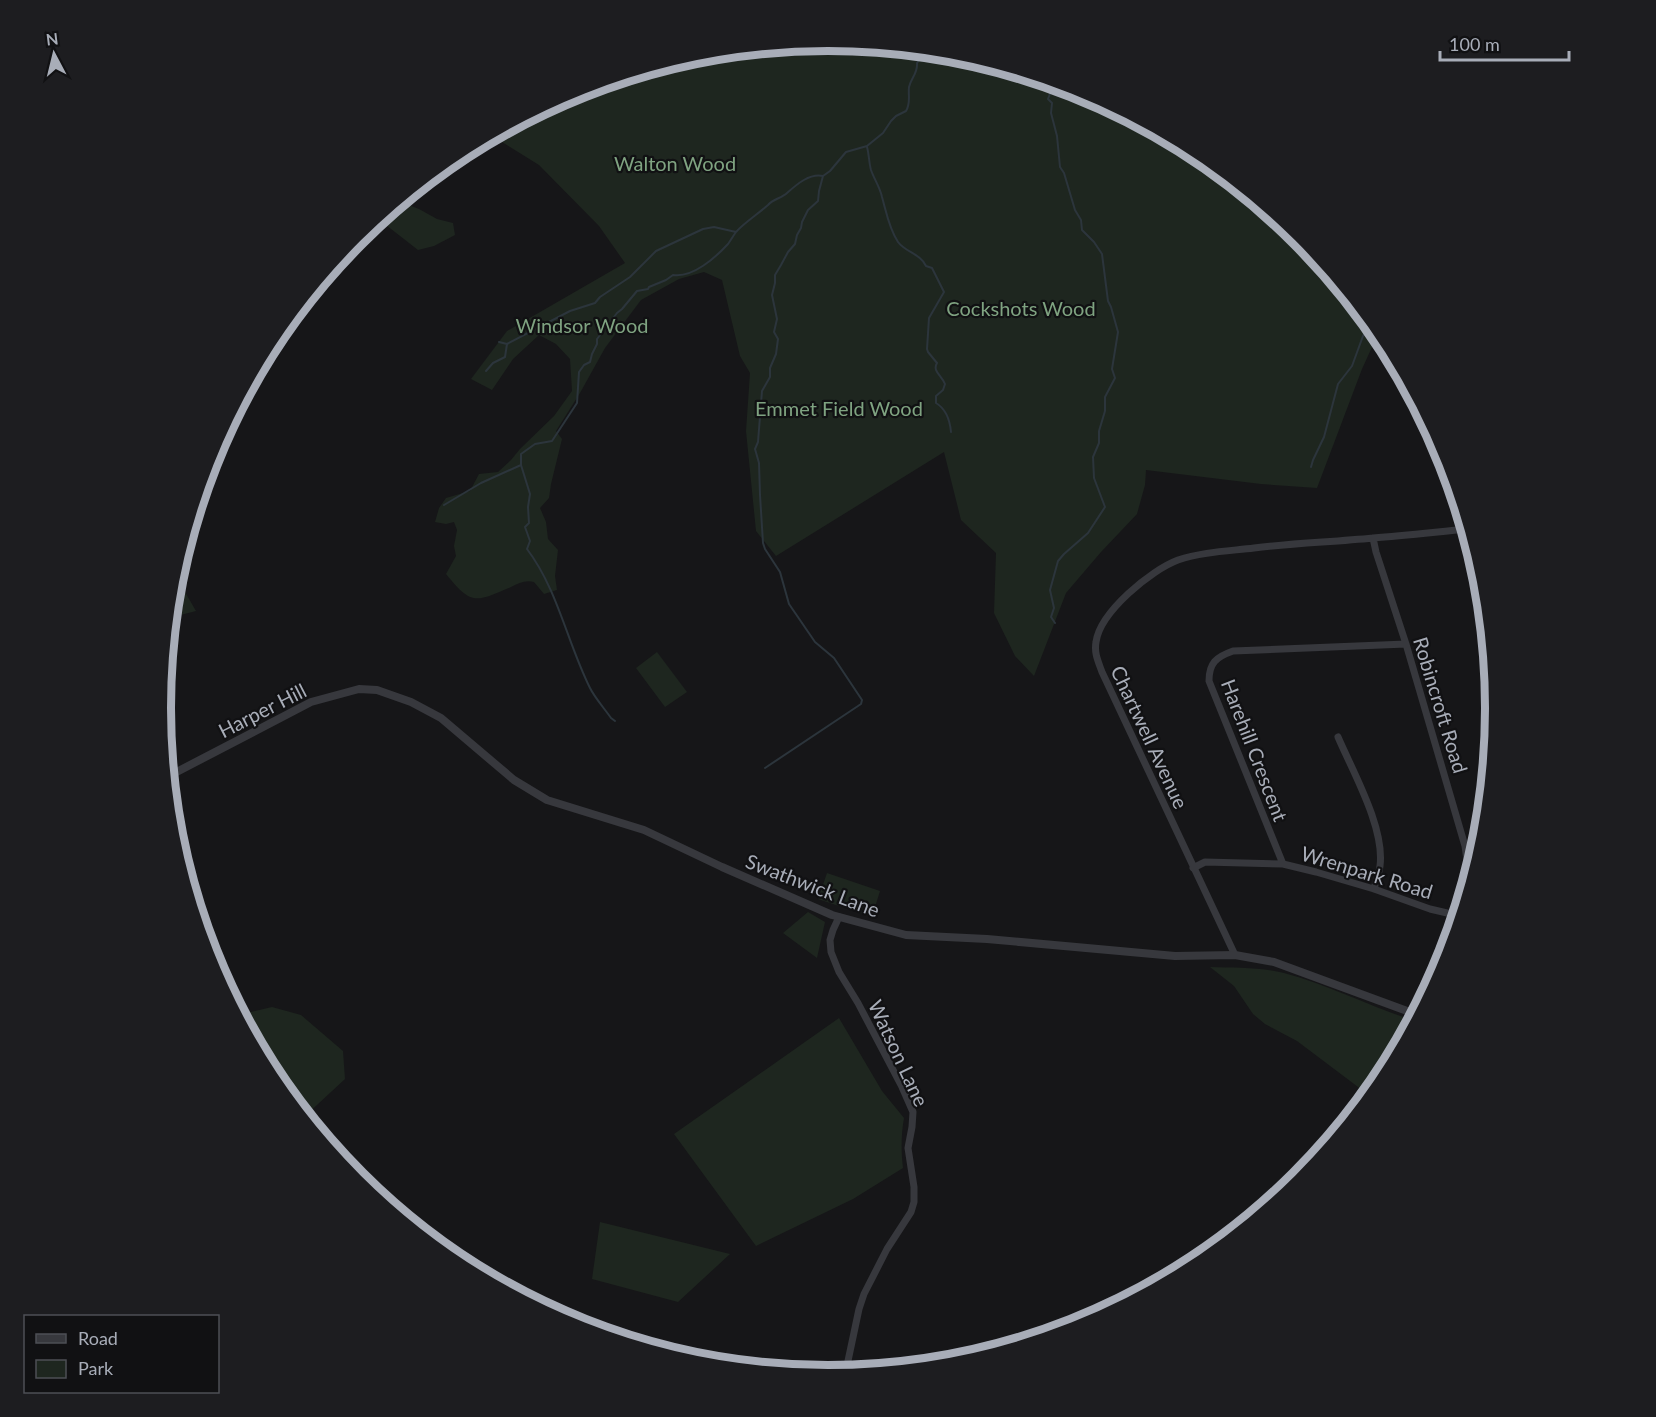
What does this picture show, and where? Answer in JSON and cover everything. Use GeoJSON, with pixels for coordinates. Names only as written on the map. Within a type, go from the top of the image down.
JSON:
{"type":"FeatureCollection","features":[{"type":"Feature","properties":{"kind":"street","name":"Chartwell Avenue"},"geometry":{"type":"LineString","coordinates":[[1235,956],[1095,655],[1096,639],[1106,619],[1121,601],[1163,567],[1195,555],[1279,545],[1461,530]]}},
{"type":"Feature","properties":{"kind":"street","name":"Robincroft Road"},"geometry":{"type":"LineString","coordinates":[[1373,538],[1465,846],[1467,862]]}},
{"type":"Feature","properties":{"kind":"street","name":"Harehill Crescent"},"geometry":{"type":"LineString","coordinates":[[1283,864],[1209,681],[1209,670],[1220,655],[1233,651],[1406,644]]}},
{"type":"Feature","properties":{"kind":"street","name":"Harper Hill"},"geometry":{"type":"LineString","coordinates":[[174,773],[311,702],[359,689],[377,690]]}},
{"type":"Feature","properties":{"kind":"street","name":"Swathwick Lane"},"geometry":{"type":"LineString","coordinates":[[377,690],[411,702],[441,718],[514,780],[547,800],[644,830],[722,867],[839,917],[906,935],[987,939],[1176,956],[1235,956],[1274,962],[1411,1012]]}},
{"type":"Feature","properties":{"kind":"street"},"geometry":{"type":"LineString","coordinates":[[1338,737],[1376,824],[1380,846],[1380,865],[1374,889]]}},
{"type":"Feature","properties":{"kind":"street","name":"Wrenpark Road"},"geometry":{"type":"LineString","coordinates":[[1193,868],[1205,862],[1283,864],[1374,889],[1430,909],[1453,914]]}},
{"type":"Feature","properties":{"kind":"street","name":"Watson Lane"},"geometry":{"type":"LineString","coordinates":[[839,917],[830,940],[831,952],[839,972],[858,1003],[913,1112],[908,1148],[914,1202],[911,1212],[887,1249],[864,1294],[847,1366]]}},
{"type":"Feature","properties":{"kind":"green space"},"geometry":{"type":"Polygon","coordinates":[[[785,52],[871,52],[956,64],[998,73],[1080,101],[1157,139],[1193,162],[1262,214],[1293,244],[1350,308],[1374,342],[1317,488],[1261,484],[1146,470],[1145,485],[1137,514],[1066,593],[1034,676],[1015,656],[994,613],[996,553],[961,520],[944,452],[776,556],[756,531],[746,431],[750,373],[740,356],[722,280],[704,272],[679,279],[641,300],[605,348],[556,431],[562,439],[549,498],[540,508],[546,522],[548,539],[558,550],[555,576],[557,590],[544,594],[534,582],[525,582],[489,596],[475,598],[462,592],[446,574],[456,556],[454,546],[457,530],[454,522],[446,524],[435,522],[439,508],[446,498],[470,491],[479,474],[498,472],[554,416],[572,391],[570,359],[556,344],[539,335],[513,359],[492,390],[471,379],[507,331],[625,263],[599,226],[539,165],[498,140],[576,101],[658,73],[742,57],[785,52]]]}},
{"type":"Feature","properties":{"kind":"green space"},"geometry":{"type":"Polygon","coordinates":[[[406,204],[437,219],[453,223],[455,235],[434,246],[418,250],[384,224],[406,204]]]}},
{"type":"Feature","properties":{"kind":"green space"},"geometry":{"type":"Polygon","coordinates":[[[182,587],[196,611],[177,616],[182,587]]]}},
{"type":"Feature","properties":{"kind":"green space"},"geometry":{"type":"Polygon","coordinates":[[[657,652],[687,692],[665,707],[636,668],[657,652]]]}},
{"type":"Feature","properties":{"kind":"green space"},"geometry":{"type":"Polygon","coordinates":[[[827,873],[880,891],[872,917],[818,899],[827,873]]]}},
{"type":"Feature","properties":{"kind":"green space"},"geometry":{"type":"Polygon","coordinates":[[[808,912],[825,922],[817,958],[783,933],[808,912]]]}},
{"type":"Feature","properties":{"kind":"green space"},"geometry":{"type":"Polygon","coordinates":[[[1210,967],[1257,969],[1284,973],[1407,1018],[1363,1091],[1297,1041],[1265,1024],[1253,1014],[1234,986],[1210,967]]]}},
{"type":"Feature","properties":{"kind":"green space"},"geometry":{"type":"Polygon","coordinates":[[[272,1007],[301,1015],[343,1051],[345,1079],[309,1112],[281,1074],[246,1013],[272,1007]]]}},
{"type":"Feature","properties":{"kind":"green space"},"geometry":{"type":"Polygon","coordinates":[[[839,1018],[882,1091],[904,1118],[903,1168],[853,1199],[756,1246],[674,1134],[839,1018]]]}},
{"type":"Feature","properties":{"kind":"green space"},"geometry":{"type":"Polygon","coordinates":[[[600,1222],[730,1254],[678,1302],[592,1279],[600,1222]]]}},
{"type":"Feature","properties":{"kind":"waterway"},"geometry":{"type":"LineString","coordinates":[[765,768],[861,704],[862,700],[834,658],[815,642],[789,604],[780,572],[763,543],[759,463],[755,449],[758,442],[762,391],[770,377],[770,368],[776,354],[778,339],[774,332],[777,319],[772,295],[775,275],[795,244],[808,210],[818,201],[823,176],[846,152],[867,146],[883,133],[896,116],[906,111],[909,102],[909,87],[921,58]]}},
{"type":"Feature","properties":{"kind":"waterway"},"geometry":{"type":"LineString","coordinates":[[1051,90],[1048,99],[1052,103],[1051,113],[1057,136],[1060,167],[1064,173],[1075,210],[1081,220],[1082,230],[1102,254],[1108,301],[1118,332],[1112,369],[1115,378],[1105,397],[1105,411],[1099,431],[1099,443],[1093,457],[1094,478],[1105,507],[1088,533],[1058,561],[1050,590],[1054,608],[1051,617],[1055,623]]}},
{"type":"Feature","properties":{"kind":"waterway"},"geometry":{"type":"LineString","coordinates":[[867,147],[871,170],[895,237],[926,266],[932,268],[944,292],[929,318],[927,349],[937,363],[936,369],[945,384],[943,390],[936,396],[936,403],[947,416],[951,432]]}},
{"type":"Feature","properties":{"kind":"waterway"},"geometry":{"type":"LineString","coordinates":[[615,721],[590,688],[547,582],[527,549],[530,541],[525,527],[529,523],[530,494],[521,465],[521,454],[535,444],[552,441],[577,403],[579,372],[584,365],[590,362],[597,339],[637,291],[648,289],[673,275],[688,273],[704,266],[728,244],[739,229],[770,203],[804,180],[813,176],[823,176]]}},
{"type":"Feature","properties":{"kind":"waterway"},"geometry":{"type":"LineString","coordinates":[[486,371],[493,363],[505,357],[507,344],[570,311],[595,303],[600,297],[630,277],[656,251],[703,229],[714,227],[736,232]]}},
{"type":"Feature","properties":{"kind":"waterway"},"geometry":{"type":"LineString","coordinates":[[1311,467],[1324,437],[1338,384],[1352,366],[1366,331]]}},
{"type":"Feature","properties":{"kind":"waterway"},"geometry":{"type":"LineString","coordinates":[[499,342],[507,344]]}},
{"type":"Feature","properties":{"kind":"waterway"},"geometry":{"type":"LineString","coordinates":[[444,505],[481,483],[521,465]]}},
{"type":"Feature","properties":{"kind":"park label","name":"Walton Wood"},"geometry":{"type":"Point","coordinates":[675,163]}},
{"type":"Feature","properties":{"kind":"park label","name":"Cockshots Wood"},"geometry":{"type":"Point","coordinates":[1021,308]}},
{"type":"Feature","properties":{"kind":"park label","name":"Windsor Wood"},"geometry":{"type":"Point","coordinates":[582,325]}},
{"type":"Feature","properties":{"kind":"park label","name":"Emmet Field Wood"},"geometry":{"type":"Point","coordinates":[839,408]}}]}
